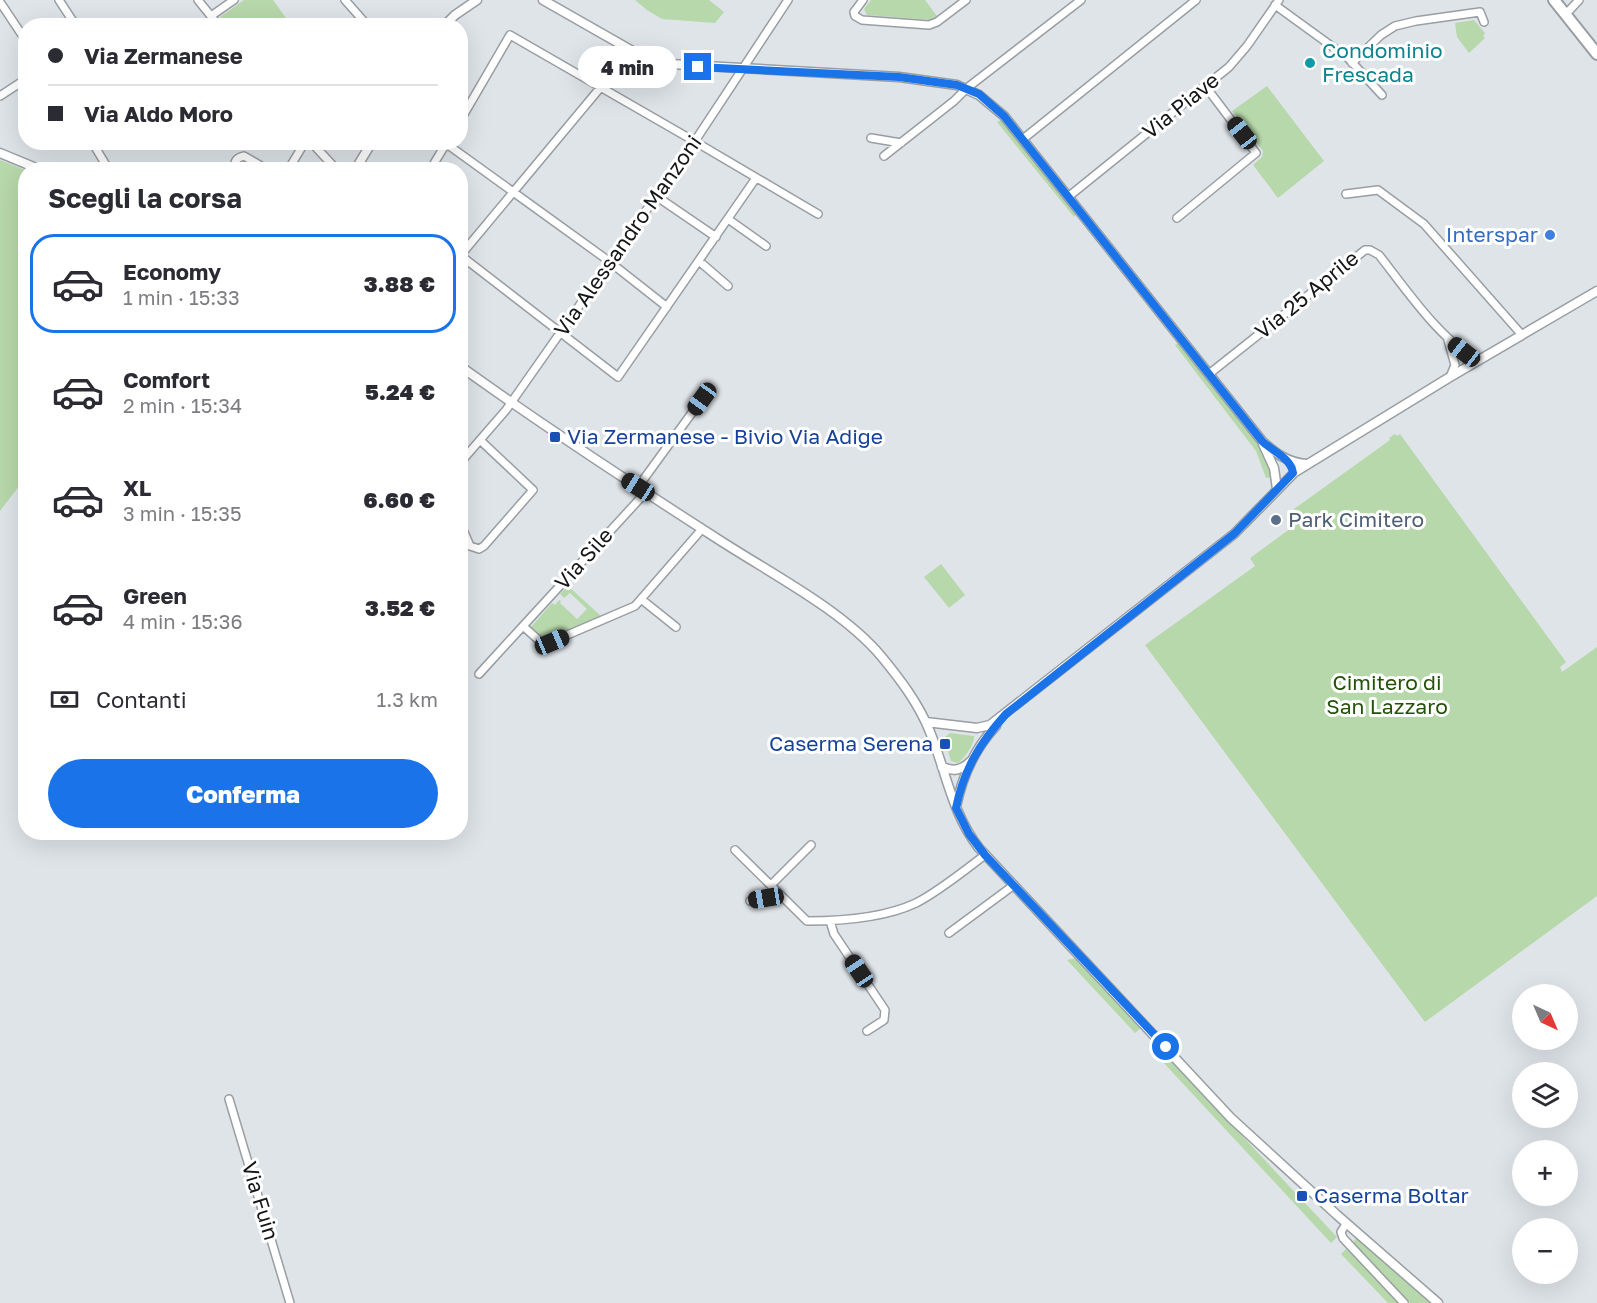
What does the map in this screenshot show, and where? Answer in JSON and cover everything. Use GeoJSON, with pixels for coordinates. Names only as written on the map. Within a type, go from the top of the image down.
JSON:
{"type":"FeatureCollection","features":[{"type":"Feature","properties":{"kind":"main road"},"geometry":{"type":"LineString","coordinates":[[1554,0],[1597,54]]}},
{"type":"Feature","properties":{"kind":"street"},"geometry":{"type":"LineString","coordinates":[[59,0],[71,18]]}},
{"type":"Feature","properties":{"kind":"street"},"geometry":{"type":"LineString","coordinates":[[198,0],[211,16],[234,0]]}},
{"type":"Feature","properties":{"kind":"street"},"geometry":{"type":"LineString","coordinates":[[345,0],[361,18]]}},
{"type":"Feature","properties":{"kind":"street"},"geometry":{"type":"LineString","coordinates":[[452,18],[477,0]]}},
{"type":"Feature","properties":{"kind":"street"},"geometry":{"type":"LineString","coordinates":[[543,0],[636,53],[678,65],[899,77],[967,88],[996,108],[1023,139],[1262,441],[1274,468],[1277,489]]}},
{"type":"Feature","properties":{"kind":"street","name":"Via Alessandro Manzoni"},"geometry":{"type":"LineString","coordinates":[[468,454],[511,403],[694,141],[788,0]]}},
{"type":"Feature","properties":{"kind":"street"},"geometry":{"type":"LineString","coordinates":[[862,0],[854,12],[855,16],[862,20],[934,24],[966,0]]}},
{"type":"Feature","properties":{"kind":"street"},"geometry":{"type":"LineString","coordinates":[[884,156],[1081,0]]}},
{"type":"Feature","properties":{"kind":"street"},"geometry":{"type":"LineString","coordinates":[[1023,139],[1196,0]]}},
{"type":"Feature","properties":{"kind":"street"},"geometry":{"type":"LineString","coordinates":[[1566,14],[1579,0]]}},
{"type":"Feature","properties":{"kind":"street"},"geometry":{"type":"LineString","coordinates":[[0,2],[18,29]]}},
{"type":"Feature","properties":{"kind":"street"},"geometry":{"type":"LineString","coordinates":[[1277,3],[1352,63],[1382,95]]}},
{"type":"Feature","properties":{"kind":"street","name":"Via Piave"},"geometry":{"type":"LineString","coordinates":[[1068,197],[1206,87],[1239,56],[1277,3]]}},
{"type":"Feature","properties":{"kind":"street"},"geometry":{"type":"LineString","coordinates":[[1352,63],[1388,29],[1407,22],[1480,12],[1484,22]]}},
{"type":"Feature","properties":{"kind":"street"},"geometry":{"type":"LineString","coordinates":[[468,107],[510,35],[818,214]]}},
{"type":"Feature","properties":{"kind":"street"},"geometry":{"type":"LineString","coordinates":[[0,96],[18,84]]}},
{"type":"Feature","properties":{"kind":"street"},"geometry":{"type":"LineString","coordinates":[[1177,219],[1256,153],[1206,87]]}},
{"type":"Feature","properties":{"kind":"street"},"geometry":{"type":"LineString","coordinates":[[468,246],[600,88]]}},
{"type":"Feature","properties":{"kind":"street"},"geometry":{"type":"LineString","coordinates":[[871,138],[901,143]]}},
{"type":"Feature","properties":{"kind":"street"},"geometry":{"type":"LineString","coordinates":[[318,150],[330,162]]}},
{"type":"Feature","properties":{"kind":"street"},"geometry":{"type":"LineString","coordinates":[[456,150],[610,262],[667,307]]}},
{"type":"Feature","properties":{"kind":"street"},"geometry":{"type":"LineString","coordinates":[[0,153],[22,162]]}},
{"type":"Feature","properties":{"kind":"street"},"geometry":{"type":"LineString","coordinates":[[235,162],[238,157],[244,156],[254,162]]}},
{"type":"Feature","properties":{"kind":"street"},"geometry":{"type":"LineString","coordinates":[[468,261],[618,377],[756,178]]}},
{"type":"Feature","properties":{"kind":"street"},"geometry":{"type":"LineString","coordinates":[[1346,194],[1378,190],[1424,224],[1522,335]]}},
{"type":"Feature","properties":{"kind":"street"},"geometry":{"type":"LineString","coordinates":[[656,196],[716,237]]}},
{"type":"Feature","properties":{"kind":"street"},"geometry":{"type":"LineString","coordinates":[[728,219],[766,246]]}},
{"type":"Feature","properties":{"kind":"street","name":"Via 25 Aprile"},"geometry":{"type":"LineString","coordinates":[[1209,374],[1365,250],[1379,255],[1448,340],[1464,352],[1480,359]]}},
{"type":"Feature","properties":{"kind":"street"},"geometry":{"type":"LineString","coordinates":[[699,261],[728,286]]}},
{"type":"Feature","properties":{"kind":"street"},"geometry":{"type":"LineString","coordinates":[[926,722],[981,728],[990,725],[1234,534],[1291,475],[1450,377],[1597,291]]}},
{"type":"Feature","properties":{"kind":"street","name":"Via 25 Aprile"},"geometry":{"type":"LineString","coordinates":[[1448,340],[1455,365],[1450,377]]}},
{"type":"Feature","properties":{"kind":"street"},"geometry":{"type":"LineString","coordinates":[[468,372],[511,403],[852,627],[888,666],[926,722],[956,808],[969,834],[985,855],[1231,1118],[1346,1224],[1438,1303]]}},
{"type":"Feature","properties":{"kind":"street"},"geometry":{"type":"LineString","coordinates":[[638,487],[702,399]]}},
{"type":"Feature","properties":{"kind":"street"},"geometry":{"type":"LineString","coordinates":[[468,541],[470,546],[479,549],[484,546],[533,490],[480,440]]}},
{"type":"Feature","properties":{"kind":"street"},"geometry":{"type":"LineString","coordinates":[[1262,441],[1287,460],[1297,464],[1307,464]]}},
{"type":"Feature","properties":{"kind":"street"},"geometry":{"type":"LineString","coordinates":[[1287,460],[1292,467],[1291,475]]}},
{"type":"Feature","properties":{"kind":"street"},"geometry":{"type":"LineString","coordinates":[[1274,468],[1279,474],[1291,475]]}},
{"type":"Feature","properties":{"kind":"street","name":"Via Sile"},"geometry":{"type":"LineString","coordinates":[[479,674],[646,492]]}},
{"type":"Feature","properties":{"kind":"street"},"geometry":{"type":"LineString","coordinates":[[523,627],[544,645],[635,606],[702,529]]}},
{"type":"Feature","properties":{"kind":"street"},"geometry":{"type":"LineString","coordinates":[[641,599],[676,627]]}},
{"type":"Feature","properties":{"kind":"street"},"geometry":{"type":"LineString","coordinates":[[956,808],[962,784],[985,737],[1006,714]]}},
{"type":"Feature","properties":{"kind":"street"},"geometry":{"type":"LineString","coordinates":[[942,767],[959,770],[974,758]]}},
{"type":"Feature","properties":{"kind":"street"},"geometry":{"type":"LineString","coordinates":[[771,885],[811,845]]}},
{"type":"Feature","properties":{"kind":"street"},"geometry":{"type":"LineString","coordinates":[[735,850],[807,921],[830,921],[887,912],[917,902],[985,855]]}},
{"type":"Feature","properties":{"kind":"street"},"geometry":{"type":"LineString","coordinates":[[948,933],[1014,885]]}},
{"type":"Feature","properties":{"kind":"street"},"geometry":{"type":"LineString","coordinates":[[750,901],[781,896]]}},
{"type":"Feature","properties":{"kind":"street"},"geometry":{"type":"LineString","coordinates":[[830,921],[834,934],[885,1010],[884,1020],[867,1031]]}},
{"type":"Feature","properties":{"kind":"street","name":"Via Fuin"},"geometry":{"type":"LineString","coordinates":[[229,1099],[290,1303]]}},
{"type":"Feature","properties":{"kind":"street"},"geometry":{"type":"LineString","coordinates":[[1346,1224],[1341,1232],[1347,1242],[1404,1303]]}},
{"type":"Feature","properties":{"kind":"street"},"geometry":{"type":"LineString","coordinates":[[1347,1242],[1355,1231]]}},
{"type":"Feature","properties":{"kind":"green space"},"geometry":{"type":"Polygon","coordinates":[[[244,0],[273,0],[286,18],[221,18],[244,0]]]}},
{"type":"Feature","properties":{"kind":"green space"},"geometry":{"type":"Polygon","coordinates":[[[635,0],[709,0],[724,12],[715,23],[662,19],[635,0]]]}},
{"type":"Feature","properties":{"kind":"green space"},"geometry":{"type":"Polygon","coordinates":[[[871,0],[925,0],[937,16],[931,20],[867,15],[864,9],[871,0]]]}},
{"type":"Feature","properties":{"kind":"green space"},"geometry":{"type":"Polygon","coordinates":[[[1474,20],[1485,33],[1483,36],[1485,38],[1469,53],[1457,37],[1455,23],[1474,20]]]}},
{"type":"Feature","properties":{"kind":"green space"},"geometry":{"type":"Polygon","coordinates":[[[1267,86],[1324,161],[1278,198],[1253,165],[1262,157],[1263,151],[1232,111],[1267,86]]]}},
{"type":"Feature","properties":{"kind":"green space"},"geometry":{"type":"Polygon","coordinates":[[[1001,120],[1076,214],[1074,217],[997,122],[1001,120]]]}},
{"type":"Feature","properties":{"kind":"green space"},"geometry":{"type":"Polygon","coordinates":[[[0,160],[18,167],[18,487],[0,511],[0,160]]]}},
{"type":"Feature","properties":{"kind":"green space"},"geometry":{"type":"Polygon","coordinates":[[[1178,343],[1260,445],[1274,477],[1266,478],[1256,451],[1175,345],[1178,343]]]}},
{"type":"Feature","properties":{"kind":"green space","name":"Cimitero di San Lazzaro"},"geometry":{"type":"Polygon","coordinates":[[[1395,434],[1397,436],[1400,434],[1566,662],[1560,667],[1562,672],[1597,647],[1597,896],[1425,1022],[1145,645],[1255,566],[1250,558],[1302,520],[1294,509],[1390,440],[1389,438],[1395,434]]]}},
{"type":"Feature","properties":{"kind":"green space"},"geometry":{"type":"Polygon","coordinates":[[[941,564],[965,595],[949,608],[924,577],[941,564]]]}},
{"type":"Feature","properties":{"kind":"green space"},"geometry":{"type":"Polygon","coordinates":[[[568,586],[601,616],[544,639],[531,627],[552,603],[555,605],[559,600],[561,601],[560,603],[577,619],[587,609],[570,593],[564,598],[560,594],[568,586]]]}},
{"type":"Feature","properties":{"kind":"green space"},"geometry":{"type":"Polygon","coordinates":[[[950,733],[974,736],[969,751],[958,763],[951,761],[944,738],[950,733]]]}},
{"type":"Feature","properties":{"kind":"green space"},"geometry":{"type":"Polygon","coordinates":[[[1076,958],[1141,1028],[1135,1033],[1067,960],[1076,958]]]}},
{"type":"Feature","properties":{"kind":"green space"},"geometry":{"type":"Polygon","coordinates":[[[1153,1041],[1337,1237],[1331,1243],[1148,1046],[1153,1041]]]}},
{"type":"Feature","properties":{"kind":"green space"},"geometry":{"type":"Polygon","coordinates":[[[1355,1239],[1430,1303],[1410,1303],[1353,1243],[1355,1239]]]}},
{"type":"Feature","properties":{"kind":"green space"},"geometry":{"type":"Polygon","coordinates":[[[1347,1248],[1399,1303],[1388,1303],[1341,1254],[1347,1248]]]}},
{"type":"Feature","properties":{"kind":"place","name":"Condominio Frescada"},"geometry":{"type":"Point","coordinates":[1310,63]}},
{"type":"Feature","properties":{"kind":"place","name":"Interspar"},"geometry":{"type":"Point","coordinates":[1550,235]}},
{"type":"Feature","properties":{"kind":"place","name":"Via Zermanese - Bivio Via Adige"},"geometry":{"type":"Point","coordinates":[555,437]}},
{"type":"Feature","properties":{"kind":"place","name":"Park Cimitero"},"geometry":{"type":"Point","coordinates":[1276,520]}},
{"type":"Feature","properties":{"kind":"place","name":"Caserma Serena"},"geometry":{"type":"Point","coordinates":[945,744]}},
{"type":"Feature","properties":{"kind":"place","name":"Caserma Boltar"},"geometry":{"type":"Point","coordinates":[1302,1196]}},
{"type":"Feature","properties":{"kind":"route"},"geometry":{"type":"LineString","coordinates":[[698,67],[899,77],[957,85],[979,94],[1004,116],[1262,441],[1291,464],[1293,473],[1234,534],[1006,714],[985,737],[958,797],[956,808],[974,842],[1166,1047]]}}]}
